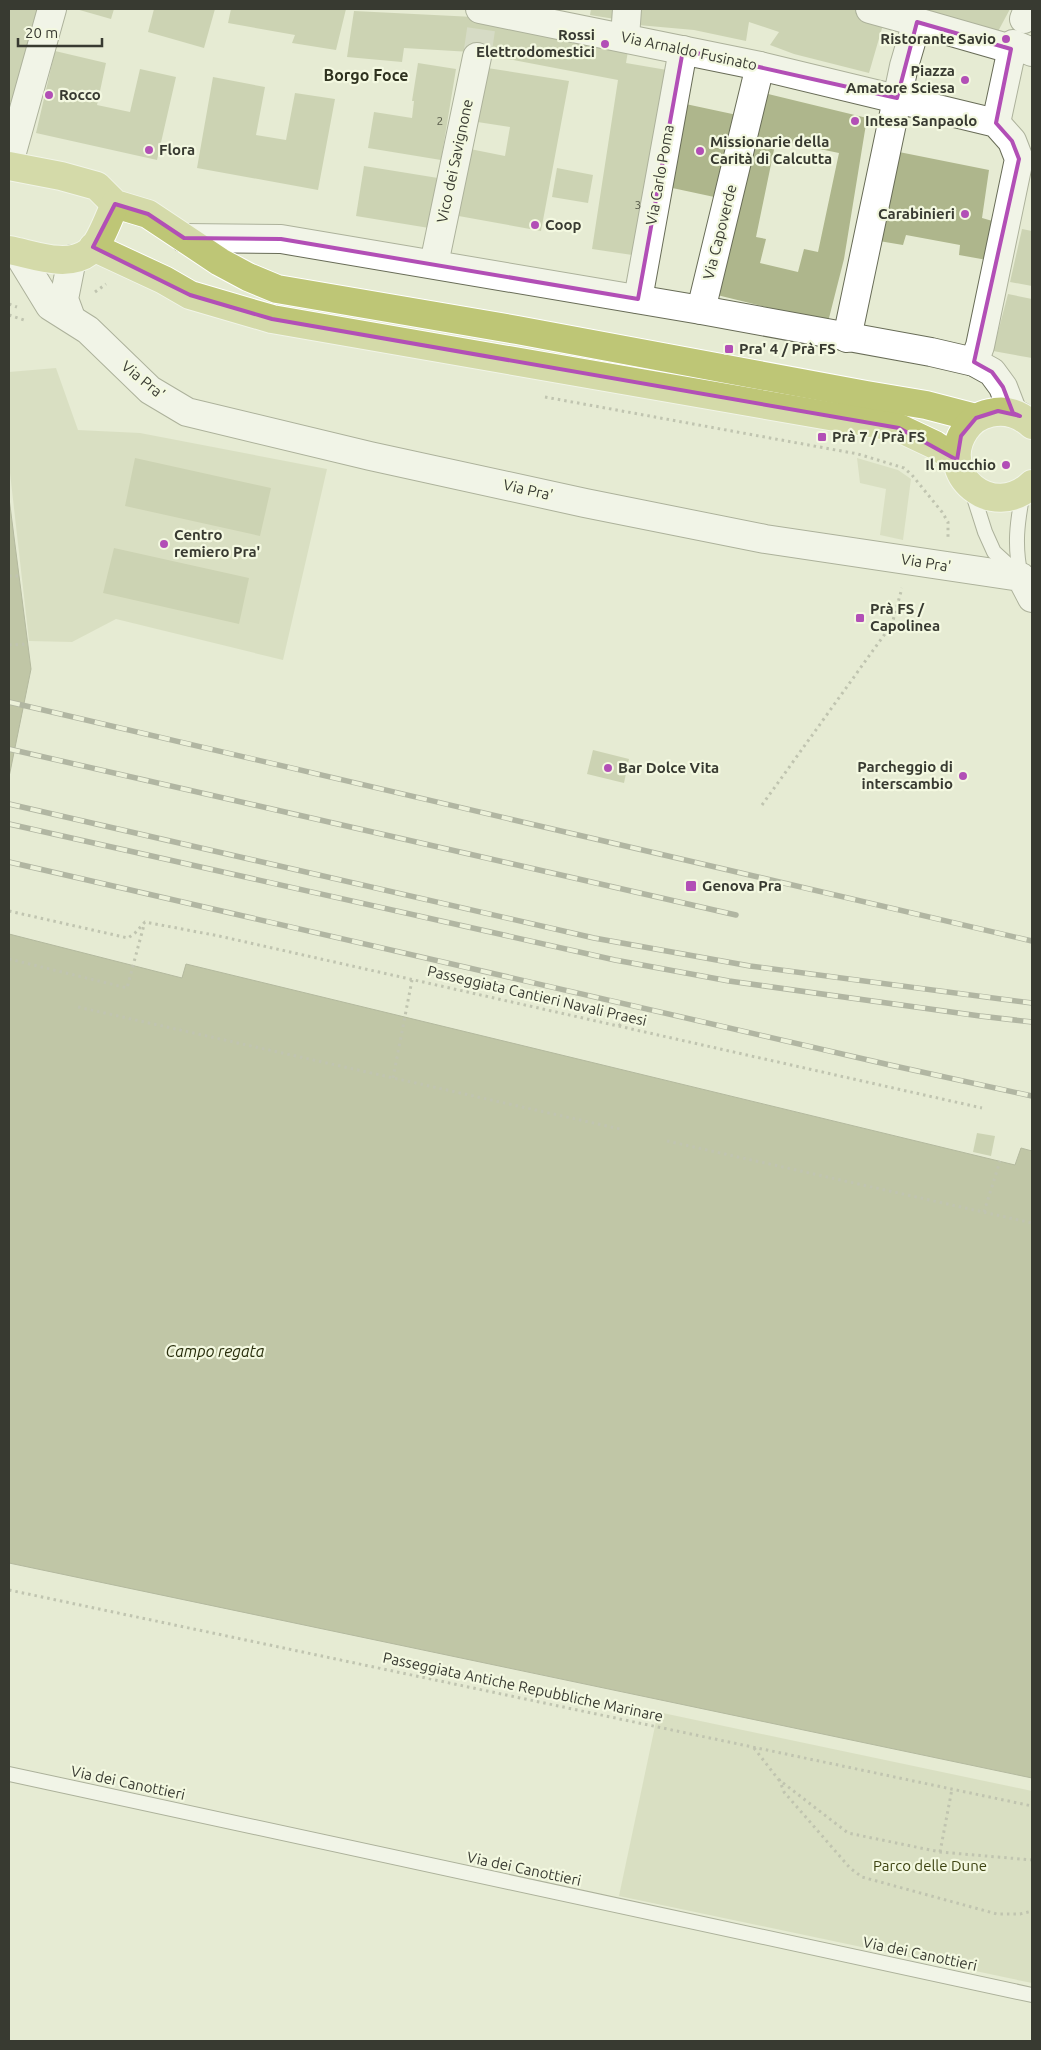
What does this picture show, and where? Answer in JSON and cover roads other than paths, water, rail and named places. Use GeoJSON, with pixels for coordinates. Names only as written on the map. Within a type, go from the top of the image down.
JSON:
{"type":"FeatureCollection","features":[{"type":"Feature","properties":{"kind":"main road"},"geometry":{"type":"LineString","coordinates":[[10,152],[61,176],[97,186],[115,204],[148,214],[248,278],[277,288],[926,405],[976,418]]}},
{"type":"Feature","properties":{"kind":"main road"},"geometry":{"type":"LineString","coordinates":[[83,253],[115,204]]}},
{"type":"Feature","properties":{"kind":"main road"},"geometry":{"type":"LineString","coordinates":[[13,251],[52,259],[83,253],[164,280],[190,295],[272,319],[899,428],[935,445],[957,460]]}},
{"type":"Feature","properties":{"kind":"main road"},"geometry":{"type":"LineString","coordinates":[[1026,420],[1009,412],[998,411],[976,418],[960,436],[957,460],[964,480],[971,487],[991,498],[1013,497],[1028,488]]}},
{"type":"Feature","properties":{"kind":"street"},"geometry":{"type":"LineString","coordinates":[[10,152],[52,9]]}},
{"type":"Feature","properties":{"kind":"street","name":"Via Arnaldo Fusinato"},"geometry":{"type":"LineString","coordinates":[[480,9],[760,66],[895,110]]}},
{"type":"Feature","properties":{"kind":"street"},"geometry":{"type":"LineString","coordinates":[[625,37],[627,9]]}},
{"type":"Feature","properties":{"kind":"street"},"geometry":{"type":"LineString","coordinates":[[870,9],[1019,49],[996,123]]}},
{"type":"Feature","properties":{"kind":"street"},"geometry":{"type":"LineString","coordinates":[[847,338],[904,66],[917,22]]}},
{"type":"Feature","properties":{"kind":"street","name":"Via Carlo Poma"},"geometry":{"type":"LineString","coordinates":[[638,299],[683,50]]}},
{"type":"Feature","properties":{"kind":"street","name":"Vico dei Savignone"},"geometry":{"type":"LineString","coordinates":[[434,264],[477,57]]}},
{"type":"Feature","properties":{"kind":"street","name":"Via Capoverde"},"geometry":{"type":"LineString","coordinates":[[701,310],[760,66]]}},
{"type":"Feature","properties":{"kind":"street"},"geometry":{"type":"LineString","coordinates":[[895,110],[996,123],[1012,141],[1018,159],[980,346],[974,362]]}},
{"type":"Feature","properties":{"kind":"street"},"geometry":{"type":"LineString","coordinates":[[184,238],[281,239],[638,299],[931,352],[974,362],[992,372],[1003,387],[1013,413],[1026,420]]}},
{"type":"Feature","properties":{"kind":"street","name":"Via Pra'"},"geometry":{"type":"LineString","coordinates":[[13,251],[50,306],[88,330],[150,390],[187,412],[370,456],[584,503],[765,539],[948,567],[1027,588]]}},
{"type":"Feature","properties":{"kind":"street"},"geometry":{"type":"LineString","coordinates":[[71,318],[64,299],[83,253]]}},
{"type":"Feature","properties":{"kind":"lane"},"geometry":{"type":"LineString","coordinates":[[971,487],[985,532],[994,552],[1027,588]]}},
{"type":"Feature","properties":{"kind":"lane"},"geometry":{"type":"LineString","coordinates":[[1027,588],[1016,556],[1016,529],[1028,488]]}},
{"type":"Feature","properties":{"kind":"lane","name":"Via dei Canottieri"},"geometry":{"type":"LineString","coordinates":[[9,1774],[1032,1995]]}},
{"type":"Feature","properties":{"kind":"water"},"geometry":{"type":"Polygon","coordinates":[[[9,498],[31,669],[9,777],[9,498]]]}},
{"type":"Feature","properties":{"kind":"water","name":"Campo regata"},"geometry":{"type":"Polygon","coordinates":[[[9,934],[182,978],[186,964],[1015,1165],[1021,1148],[1032,1151],[1032,1778],[9,1563],[9,934]]]}},
{"type":"Feature","properties":{"kind":"tunnel"},"geometry":{"type":"LineString","coordinates":[[477,57],[484,9]]}},
{"type":"Feature","properties":{"kind":"railway"},"geometry":{"type":"LineString","coordinates":[[9,702],[1032,941]]}},
{"type":"Feature","properties":{"kind":"railway"},"geometry":{"type":"LineString","coordinates":[[9,749],[736,915]]}},
{"type":"Feature","properties":{"kind":"railway"},"geometry":{"type":"LineString","coordinates":[[9,804],[594,938],[750,966],[1032,1003]]}},
{"type":"Feature","properties":{"kind":"railway"},"geometry":{"type":"LineString","coordinates":[[9,824],[615,960],[729,981],[1032,1022]]}},
{"type":"Feature","properties":{"kind":"railway"},"geometry":{"type":"LineString","coordinates":[[9,862],[1032,1096]]}},
{"type":"Feature","properties":{"kind":"place","name":"Ristorante Savio"},"geometry":{"type":"Point","coordinates":[1006,39]}},
{"type":"Feature","properties":{"kind":"place","name":"Rossi Elettrodomestici"},"geometry":{"type":"Point","coordinates":[605,44]}},
{"type":"Feature","properties":{"kind":"place","name":"Piazza Amatore Sciesa"},"geometry":{"type":"Point","coordinates":[965,80]}},
{"type":"Feature","properties":{"kind":"place","name":"Rocco"},"geometry":{"type":"Point","coordinates":[49,95]}},
{"type":"Feature","properties":{"kind":"place","name":"Intesa Sanpaolo"},"geometry":{"type":"Point","coordinates":[855,121]}},
{"type":"Feature","properties":{"kind":"place","name":"Flora"},"geometry":{"type":"Point","coordinates":[149,150]}},
{"type":"Feature","properties":{"kind":"place","name":"Missionarie della Carità di Calcutta"},"geometry":{"type":"Point","coordinates":[700,151]}},
{"type":"Feature","properties":{"kind":"place","name":"Carabinieri"},"geometry":{"type":"Point","coordinates":[965,214]}},
{"type":"Feature","properties":{"kind":"place","name":"Coop"},"geometry":{"type":"Point","coordinates":[535,225]}},
{"type":"Feature","properties":{"kind":"place","name":"Pra' 4 / Prà FS"},"geometry":{"type":"Point","coordinates":[729,349]}},
{"type":"Feature","properties":{"kind":"place","name":"Prà 7 / Prà FS"},"geometry":{"type":"Point","coordinates":[822,437]}},
{"type":"Feature","properties":{"kind":"place","name":"Il mucchio"},"geometry":{"type":"Point","coordinates":[1006,465]}},
{"type":"Feature","properties":{"kind":"place","name":"Centro remiero Pra'"},"geometry":{"type":"Point","coordinates":[164,544]}},
{"type":"Feature","properties":{"kind":"place","name":"Prà FS / Capolinea"},"geometry":{"type":"Point","coordinates":[860,618]}},
{"type":"Feature","properties":{"kind":"place","name":"Bar Dolce Vita"},"geometry":{"type":"Point","coordinates":[608,768]}},
{"type":"Feature","properties":{"kind":"place","name":"Parcheggio di interscambio"},"geometry":{"type":"Point","coordinates":[963,776]}},
{"type":"Feature","properties":{"kind":"place","name":"Genova Pra"},"geometry":{"type":"Point","coordinates":[691,886]}},
{"type":"Feature","properties":{"kind":"district","name":"Borgo Foce"},"geometry":{"type":"Point","coordinates":[366,75]}},
{"type":"Feature","properties":{"kind":"park label","name":"Parco delle Dune"},"geometry":{"type":"Point","coordinates":[930,1866]}}]}
